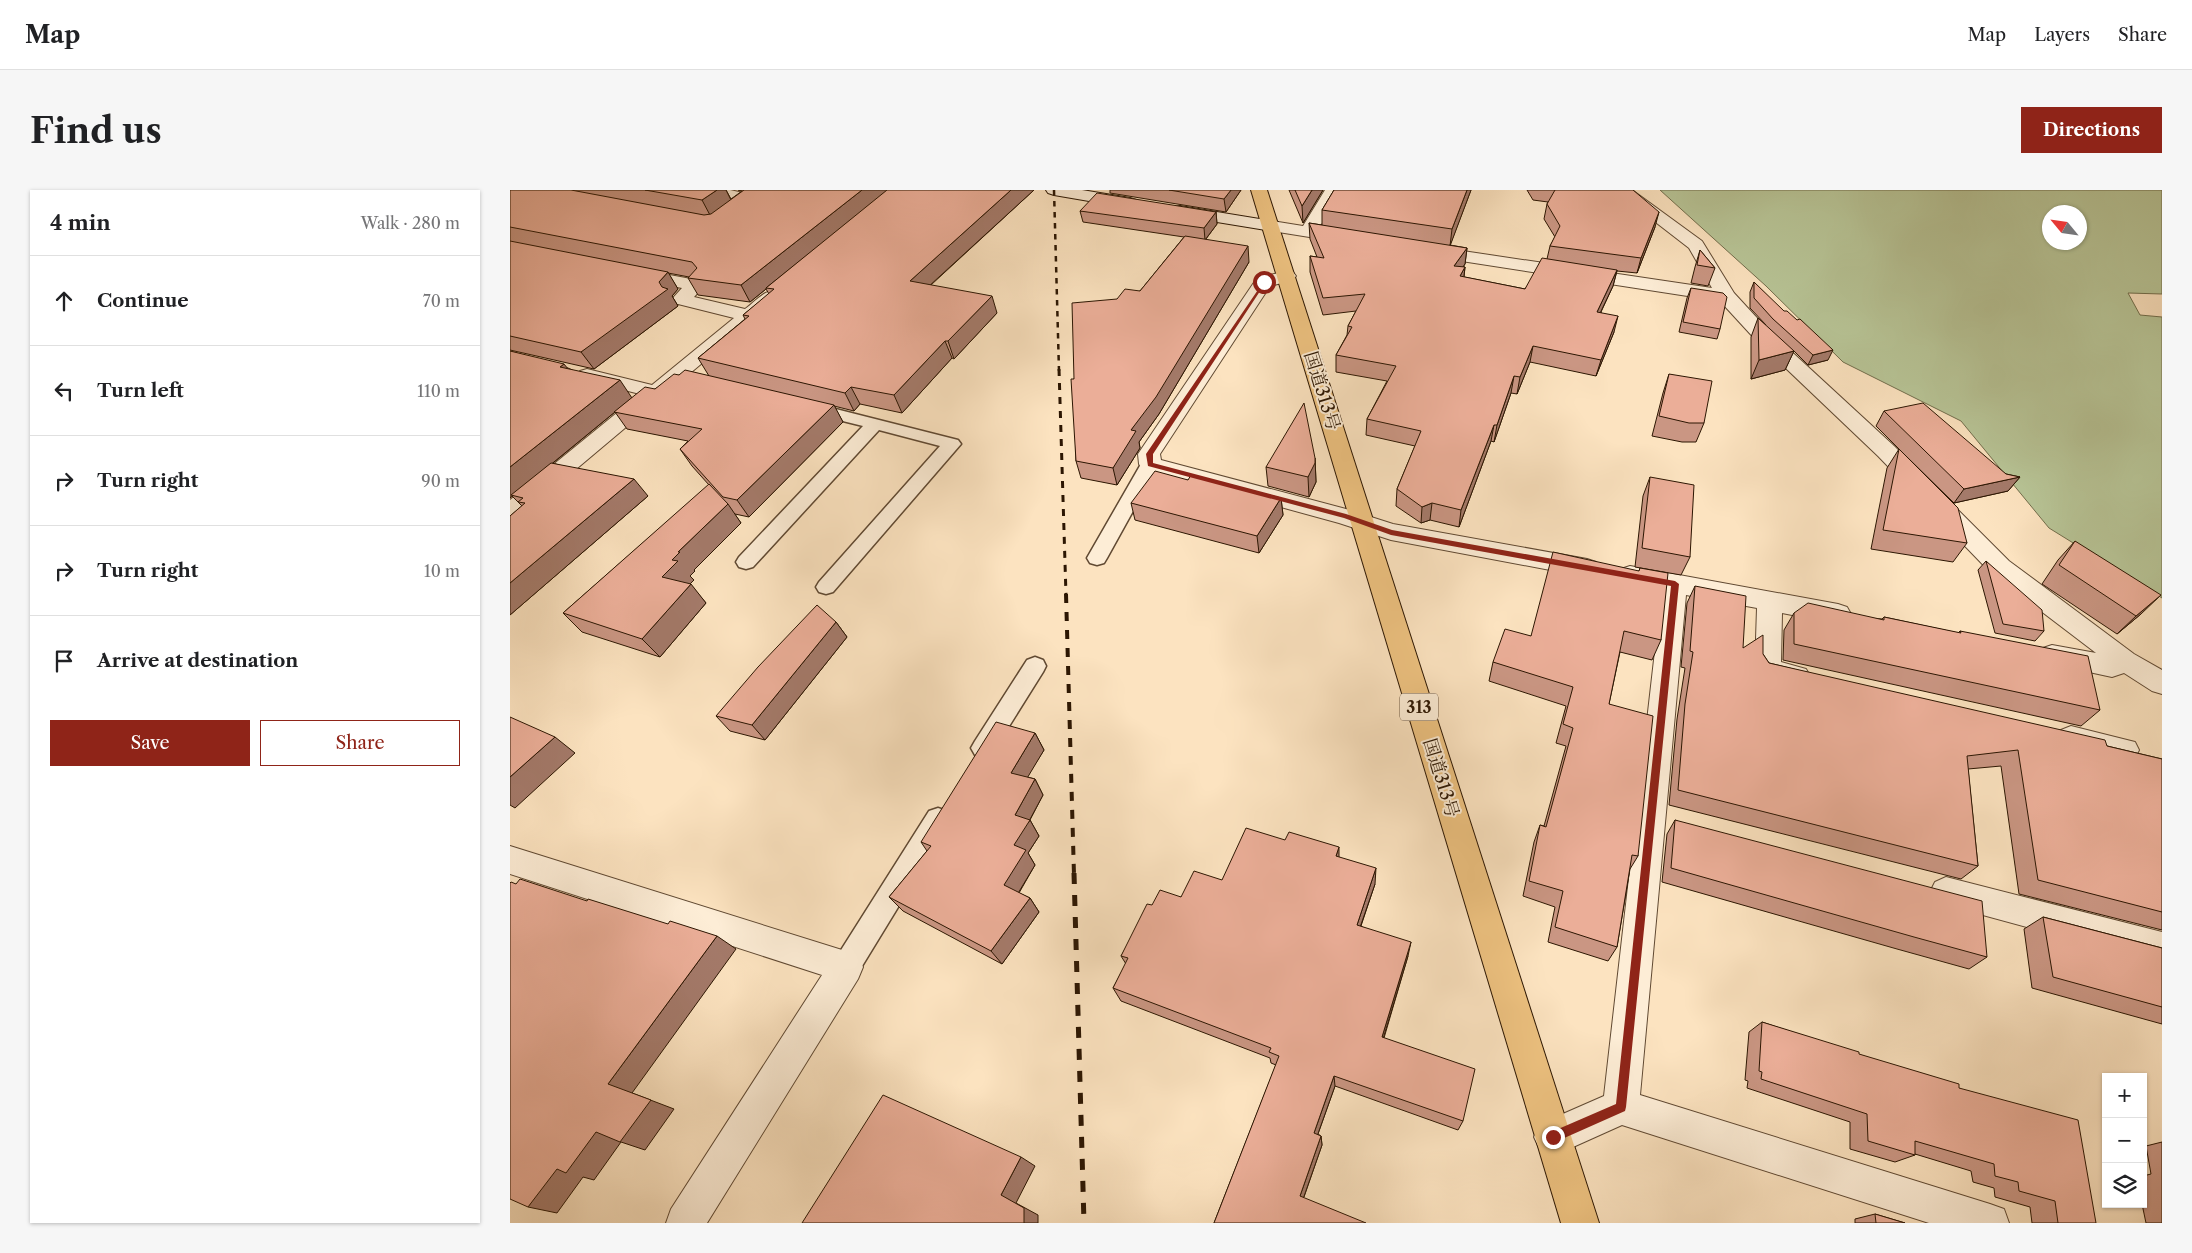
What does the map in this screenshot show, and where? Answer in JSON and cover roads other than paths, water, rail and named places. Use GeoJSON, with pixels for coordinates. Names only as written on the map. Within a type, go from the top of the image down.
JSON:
{"type":"FeatureCollection","features":[{"type":"Feature","properties":{"kind":"highway","name":"国道313号"},"geometry":{"type":"LineString","coordinates":[[1259,190],[1288,276],[1360,521],[1580,1223]]}},
{"type":"Feature","properties":{"kind":"street"},"geometry":{"type":"LineString","coordinates":[[706,190],[751,199],[721,220]]}},
{"type":"Feature","properties":{"kind":"street"},"geometry":{"type":"LineString","coordinates":[[1054,190],[1149,206]]}},
{"type":"Feature","properties":{"kind":"street"},"geometry":{"type":"LineString","coordinates":[[1308,232],[1333,190]]}},
{"type":"Feature","properties":{"kind":"street"},"geometry":{"type":"LineString","coordinates":[[1622,190],[1696,244],[1726,296],[1761,334],[1886,451],[2000,567],[2125,661],[2162,683]]}},
{"type":"Feature","properties":{"kind":"street"},"geometry":{"type":"LineString","coordinates":[[1168,209],[1366,241]]}},
{"type":"Feature","properties":{"kind":"street"},"geometry":{"type":"LineString","coordinates":[[1415,248],[1726,296]]}},
{"type":"Feature","properties":{"kind":"street"},"geometry":{"type":"LineString","coordinates":[[618,270],[696,285],[681,299],[749,316]]}},
{"type":"Feature","properties":{"kind":"street"},"geometry":{"type":"LineString","coordinates":[[1288,276],[1264,282],[1150,454],[1150,464],[1360,521],[1391,532],[1858,618]]}},
{"type":"Feature","properties":{"kind":"street"},"geometry":{"type":"LineString","coordinates":[[510,512],[656,392],[686,377],[749,316],[787,284]]}},
{"type":"Feature","properties":{"kind":"street"},"geometry":{"type":"LineString","coordinates":[[565,370],[656,392]]}},
{"type":"Feature","properties":{"kind":"street"},"geometry":{"type":"LineString","coordinates":[[1621,1107],[1665,819],[1675,584]]}},
{"type":"Feature","properties":{"kind":"street"},"geometry":{"type":"LineString","coordinates":[[1770,601],[1768,670],[1816,680]]}},
{"type":"Feature","properties":{"kind":"street"},"geometry":{"type":"LineString","coordinates":[[2034,652],[2112,666],[2125,661]]}},
{"type":"Feature","properties":{"kind":"street"},"geometry":{"type":"LineString","coordinates":[[2048,732],[2125,750]]}},
{"type":"Feature","properties":{"kind":"street"},"geometry":{"type":"LineString","coordinates":[[510,860],[846,967],[685,1223]]}},
{"type":"Feature","properties":{"kind":"street"},"geometry":{"type":"LineString","coordinates":[[1920,885],[2162,948]]}},
{"type":"Feature","properties":{"kind":"street"},"geometry":{"type":"LineString","coordinates":[[1553,1137],[1621,1107],[1990,1223]]}},
{"type":"Feature","properties":{"kind":"lane"},"geometry":{"type":"LineString","coordinates":[[790,402],[875,422],[952,444],[826,587]]}},
{"type":"Feature","properties":{"kind":"lane"},"geometry":{"type":"LineString","coordinates":[[746,562],[875,422]]}},
{"type":"Feature","properties":{"kind":"lane"},"geometry":{"type":"LineString","coordinates":[[1097,558],[1150,464]]}},
{"type":"Feature","properties":{"kind":"lane"},"geometry":{"type":"LineString","coordinates":[[972,766],[1034,666]]}},
{"type":"Feature","properties":{"kind":"lane"},"geometry":{"type":"LineString","coordinates":[[846,967],[951,800]]}},
{"type":"Feature","properties":{"kind":"railway"},"geometry":{"type":"LineString","coordinates":[[1054,190],[1059,371]]}},
{"type":"Feature","properties":{"kind":"railway"},"geometry":{"type":"LineString","coordinates":[[1059,369],[1066,595]]}},
{"type":"Feature","properties":{"kind":"railway"},"geometry":{"type":"LineString","coordinates":[[1066,594],[1074,875]]}},
{"type":"Feature","properties":{"kind":"railway"},"geometry":{"type":"LineString","coordinates":[[1074,873],[1084,1223]]}}]}
